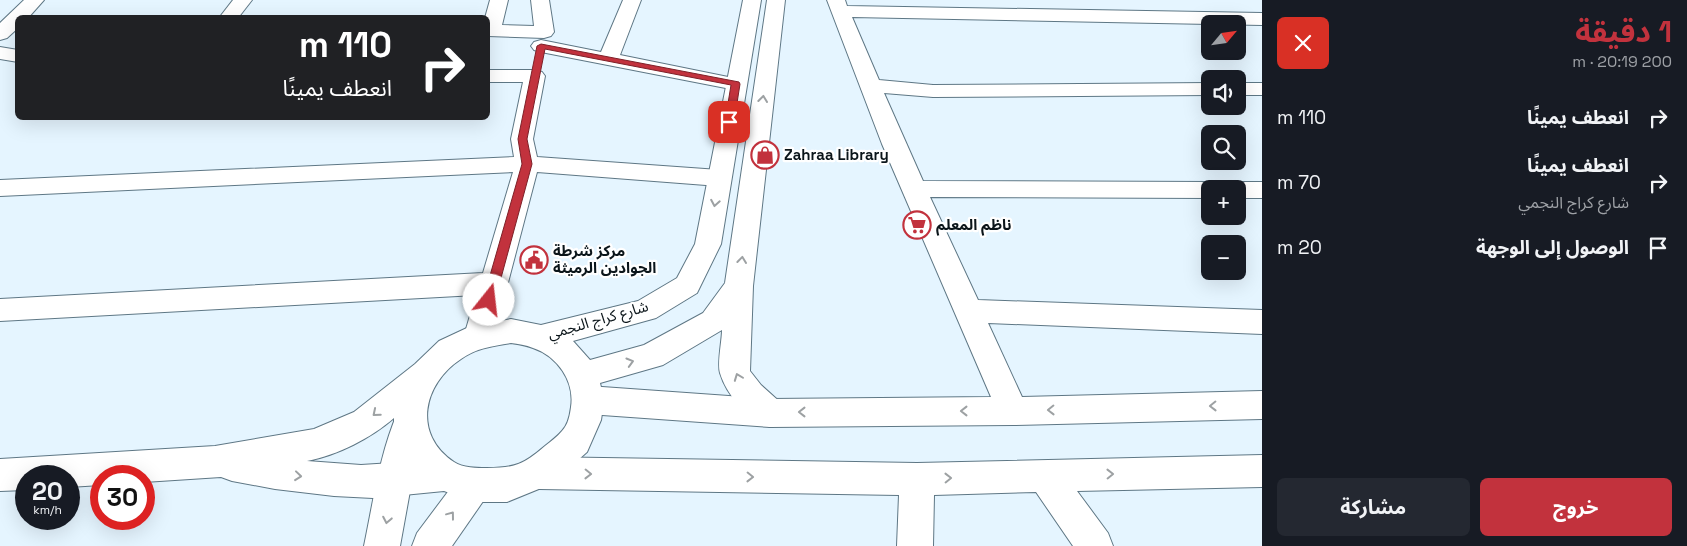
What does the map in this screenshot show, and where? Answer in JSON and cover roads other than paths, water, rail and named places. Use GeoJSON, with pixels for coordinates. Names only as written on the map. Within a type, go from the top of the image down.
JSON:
{"type":"FeatureCollection","features":[{"type":"Feature","properties":{"kind":"street"},"geometry":{"type":"LineString","coordinates":[[20,15],[35,0]]}},
{"type":"Feature","properties":{"kind":"street"},"geometry":{"type":"LineString","coordinates":[[230,15],[243,0]]}},
{"type":"Feature","properties":{"kind":"street"},"geometry":{"type":"LineString","coordinates":[[490,27],[499,0]]}},
{"type":"Feature","properties":{"kind":"street"},"geometry":{"type":"LineString","coordinates":[[479,336],[527,164],[522,139],[543,39],[540,0]]}},
{"type":"Feature","properties":{"kind":"street"},"geometry":{"type":"LineString","coordinates":[[608,59],[632,0]]}},
{"type":"Feature","properties":{"kind":"street","name":"شارع كراج النجمي"},"geometry":{"type":"LineString","coordinates":[[541,336],[646,310],[687,285],[708,244],[752,0]]}},
{"type":"Feature","properties":{"kind":"street"},"geometry":{"type":"LineString","coordinates":[[770,412],[751,398],[741,385],[735,372],[739,286],[776,0]]}},
{"type":"Feature","properties":{"kind":"street"},"geometry":{"type":"LineString","coordinates":[[1013,411],[914,189],[838,6],[1262,19]]}},
{"type":"Feature","properties":{"kind":"street"},"geometry":{"type":"LineString","coordinates":[[0,34],[15,19]]}},
{"type":"Feature","properties":{"kind":"street"},"geometry":{"type":"LineString","coordinates":[[490,30],[543,39],[608,59],[736,84]]}},
{"type":"Feature","properties":{"kind":"street"},"geometry":{"type":"LineString","coordinates":[[0,40],[15,39]]}},
{"type":"Feature","properties":{"kind":"street"},"geometry":{"type":"LineString","coordinates":[[0,54],[15,56]]}},
{"type":"Feature","properties":{"kind":"street"},"geometry":{"type":"LineString","coordinates":[[490,76],[535,76]]}},
{"type":"Feature","properties":{"kind":"street"},"geometry":{"type":"LineString","coordinates":[[871,86],[933,90],[1201,89]]}},
{"type":"Feature","properties":{"kind":"street"},"geometry":{"type":"LineString","coordinates":[[1246,89],[1262,89]]}},
{"type":"Feature","properties":{"kind":"street"},"geometry":{"type":"LineString","coordinates":[[0,188],[527,164],[719,178]]}},
{"type":"Feature","properties":{"kind":"street"},"geometry":{"type":"LineString","coordinates":[[914,189],[1201,190]]}},
{"type":"Feature","properties":{"kind":"street"},"geometry":{"type":"LineString","coordinates":[[1246,190],[1262,190]]}},
{"type":"Feature","properties":{"kind":"street"},"geometry":{"type":"LineString","coordinates":[[0,310],[494,283]]}},
{"type":"Feature","properties":{"kind":"street"},"geometry":{"type":"LineString","coordinates":[[585,388],[652,356],[713,321],[739,286]]}},
{"type":"Feature","properties":{"kind":"street"},"geometry":{"type":"LineString","coordinates":[[969,311],[1262,322]]}},
{"type":"Feature","properties":{"kind":"street"},"geometry":{"type":"LineString","coordinates":[[0,475],[215,462],[317,444],[366,422],[450,350],[479,336],[511,331],[541,336],[566,352],[585,388],[585,420],[575,441],[539,473],[507,485],[459,480],[350,481],[280,475],[215,462]]}},
{"type":"Feature","properties":{"kind":"street"},"geometry":{"type":"LineString","coordinates":[[382,546],[395,480],[410,422],[414,395],[427,371]]}},
{"type":"Feature","properties":{"kind":"street"},"geometry":{"type":"LineString","coordinates":[[585,388],[770,412],[1013,411],[1262,405]]}},
{"type":"Feature","properties":{"kind":"street"},"geometry":{"type":"LineString","coordinates":[[410,422],[420,452],[459,480]]}},
{"type":"Feature","properties":{"kind":"street"},"geometry":{"type":"LineString","coordinates":[[539,473],[917,479],[1262,471]]}},
{"type":"Feature","properties":{"kind":"street"},"geometry":{"type":"LineString","coordinates":[[1045,476],[1095,546]]}},
{"type":"Feature","properties":{"kind":"street"},"geometry":{"type":"LineString","coordinates":[[915,546],[917,479]]}},
{"type":"Feature","properties":{"kind":"street"},"geometry":{"type":"LineString","coordinates":[[430,546],[459,480]]}},
{"type":"Feature","properties":{"kind":"place","name":"Zahraa Library"},"geometry":{"type":"Point","coordinates":[765,155]}},
{"type":"Feature","properties":{"kind":"place","name":"ناظم المعلم"},"geometry":{"type":"Point","coordinates":[917,225]}},
{"type":"Feature","properties":{"kind":"place","name":"مركز شرطة الجوادين الرميثة"},"geometry":{"type":"Point","coordinates":[534,260]}}]}
